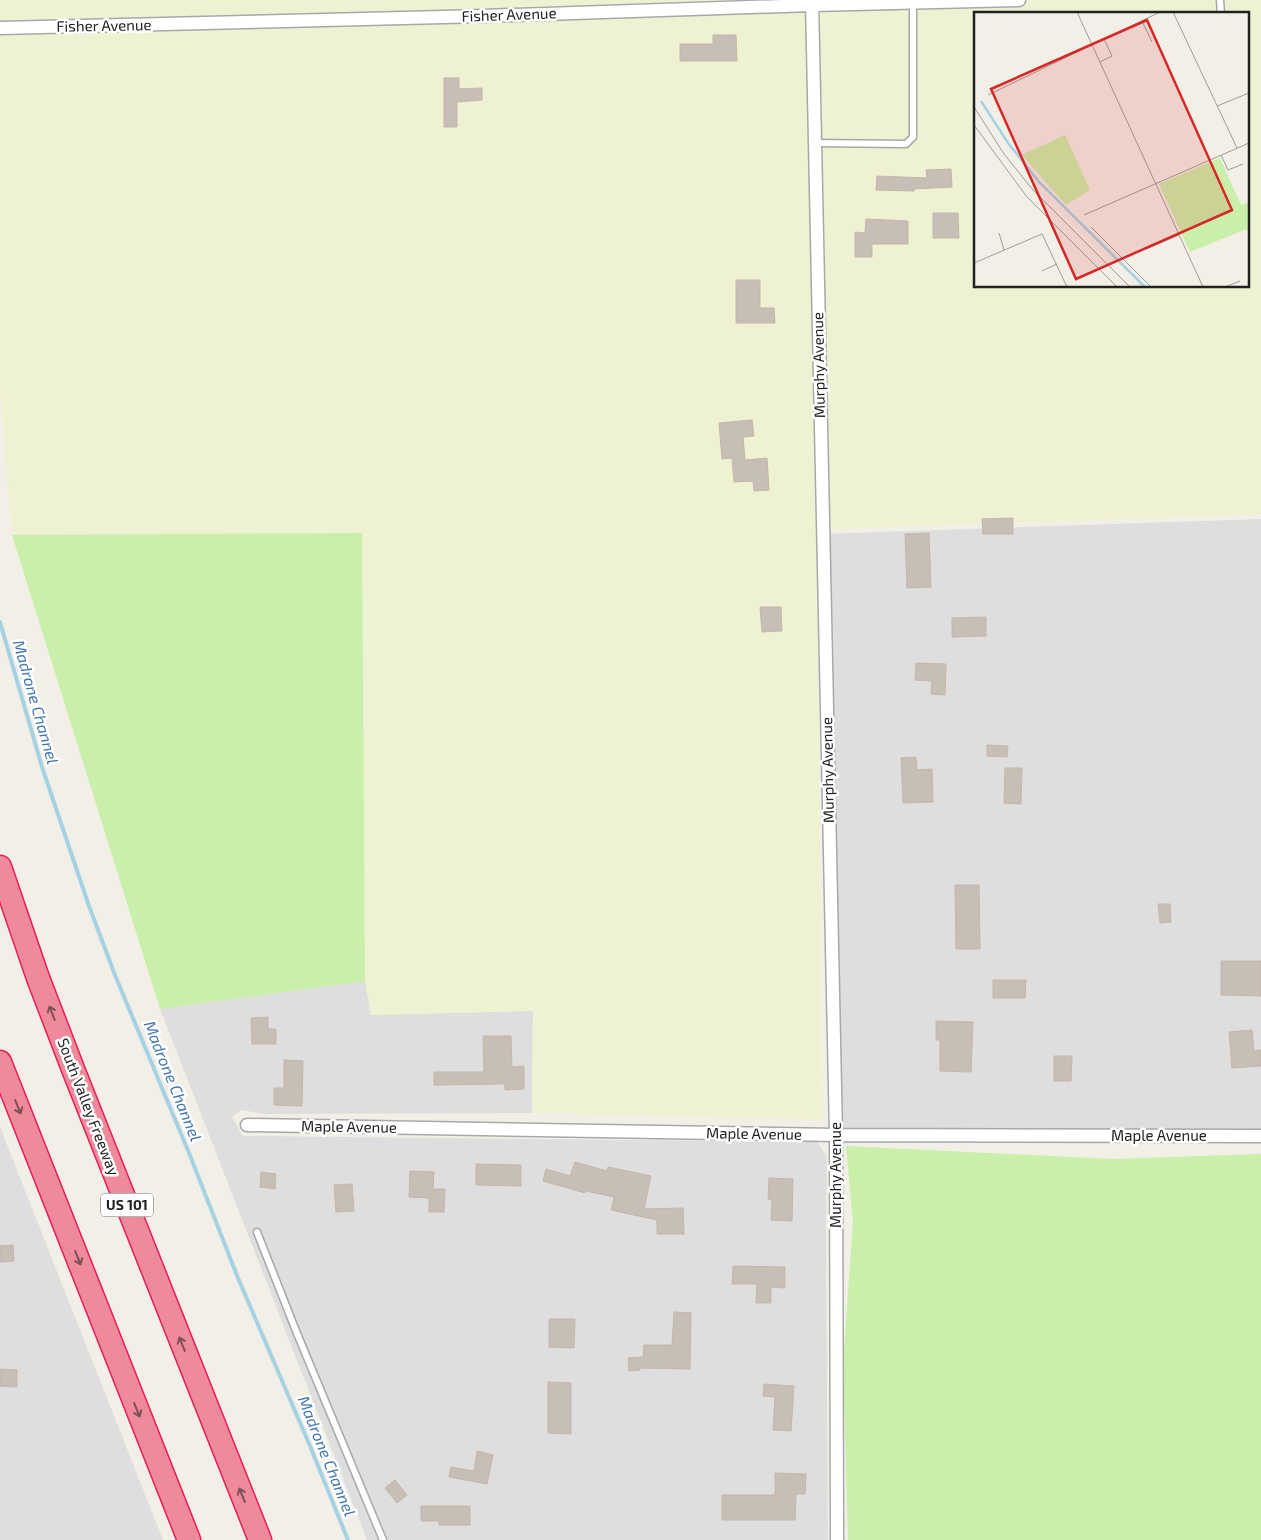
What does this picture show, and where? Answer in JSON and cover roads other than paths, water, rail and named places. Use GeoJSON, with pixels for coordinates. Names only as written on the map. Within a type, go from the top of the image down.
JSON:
{"type":"FeatureCollection","features":[{"type":"Feature","properties":{"kind":"highway","name":"South Valley Freeway"},"geometry":{"type":"LineString","coordinates":[[0,868],[38,978],[73,1069],[260,1540]]}},
{"type":"Feature","properties":{"kind":"highway"},"geometry":{"type":"LineString","coordinates":[[0,1062],[189,1540]]}},
{"type":"Feature","properties":{"kind":"street","name":"Fisher Avenue"},"geometry":{"type":"LineString","coordinates":[[0,28],[483,16],[812,2],[1018,0]]}},
{"type":"Feature","properties":{"kind":"street","name":"Murphy Avenue"},"geometry":{"type":"LineString","coordinates":[[812,2],[836,1135],[837,1540]]}},
{"type":"Feature","properties":{"kind":"street","name":"Maple Avenue"},"geometry":{"type":"LineString","coordinates":[[248,1125],[836,1135],[1261,1136]]}},
{"type":"Feature","properties":{"kind":"lane"},"geometry":{"type":"LineString","coordinates":[[814,143],[906,144],[913,137],[913,2]]}},
{"type":"Feature","properties":{"kind":"lane"},"geometry":{"type":"LineString","coordinates":[[257,1232],[383,1540]]}},
{"type":"Feature","properties":{"kind":"waterway","name":"Madrone Channel"},"geometry":{"type":"LineString","coordinates":[[0,622],[42,767],[89,906],[115,975],[189,1153],[238,1278],[348,1540]]}}]}
